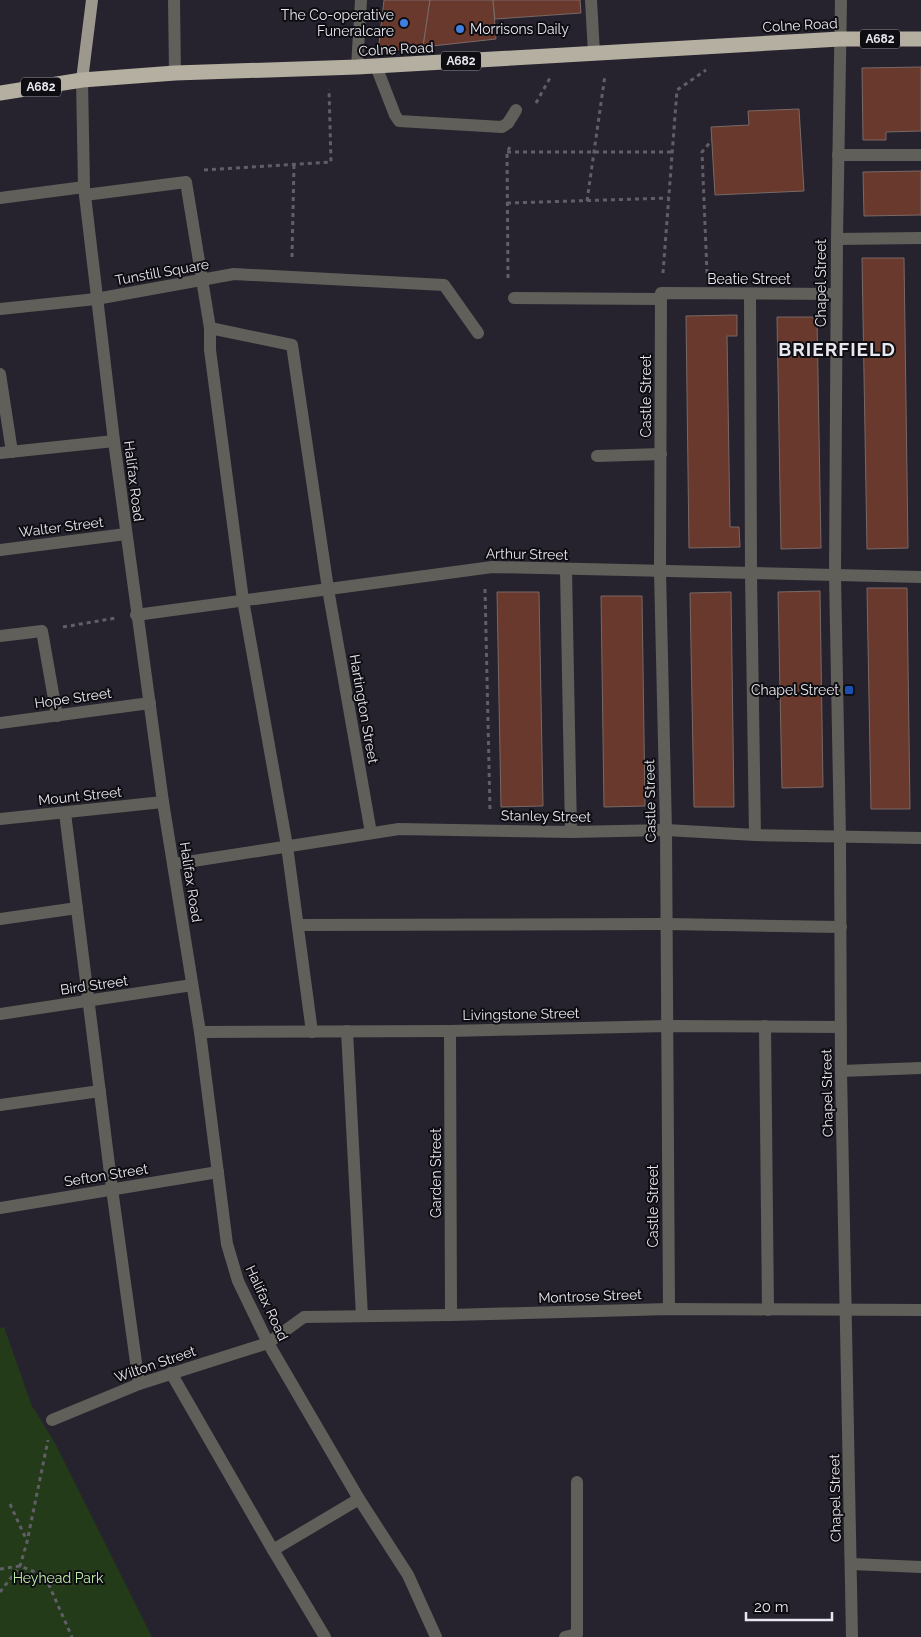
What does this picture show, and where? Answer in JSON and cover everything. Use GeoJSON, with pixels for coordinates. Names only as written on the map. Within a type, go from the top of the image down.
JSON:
{"type":"FeatureCollection","features":[{"type":"Feature","properties":{"kind":"highway","name":"Colne Road"},"geometry":{"type":"LineString","coordinates":[[82,80],[175,72],[357,67],[840,39],[921,39]]}},
{"type":"Feature","properties":{"kind":"highway","name":"A682"},"geometry":{"type":"LineString","coordinates":[[0,93],[82,80]]}},
{"type":"Feature","properties":{"kind":"main road"},"geometry":{"type":"LineString","coordinates":[[82,80],[92,0]]}},
{"type":"Feature","properties":{"kind":"street"},"geometry":{"type":"LineString","coordinates":[[174,0],[175,72]]}},
{"type":"Feature","properties":{"kind":"street"},"geometry":{"type":"LineString","coordinates":[[357,67],[360,0]]}},
{"type":"Feature","properties":{"kind":"street"},"geometry":{"type":"LineString","coordinates":[[591,0],[601,52]]}},
{"type":"Feature","properties":{"kind":"street","name":"Chapel Street"},"geometry":{"type":"LineString","coordinates":[[841,0],[836,294],[835,575],[840,837],[841,1071],[852,1637]]}},
{"type":"Feature","properties":{"kind":"street"},"geometry":{"type":"LineString","coordinates":[[376,66],[399,121],[502,127],[508,123],[516,110]]}},
{"type":"Feature","properties":{"kind":"street","name":"Halifax Road"},"geometry":{"type":"LineString","coordinates":[[82,80],[84,191],[96,299],[136,615],[163,802],[200,1032],[227,1244],[238,1281],[268,1343],[359,1499],[408,1575],[436,1637]]}},
{"type":"Feature","properties":{"kind":"street"},"geometry":{"type":"LineString","coordinates":[[838,155],[921,155]]}},
{"type":"Feature","properties":{"kind":"street"},"geometry":{"type":"LineString","coordinates":[[0,198],[186,182],[210,328],[210,350],[244,600],[287,846],[312,1032]]}},
{"type":"Feature","properties":{"kind":"street"},"geometry":{"type":"LineString","coordinates":[[837,239],[921,238]]}},
{"type":"Feature","properties":{"kind":"street","name":"Tunstill Square"},"geometry":{"type":"LineString","coordinates":[[0,309],[96,299],[234,274],[444,285],[478,333]]}},
{"type":"Feature","properties":{"kind":"street","name":"Beatie Street"},"geometry":{"type":"LineString","coordinates":[[514,298],[708,294],[836,294]]}},
{"type":"Feature","properties":{"kind":"street"},"geometry":{"type":"LineString","coordinates":[[750,294],[751,574],[755,835]]}},
{"type":"Feature","properties":{"kind":"street","name":"Castle Street"},"geometry":{"type":"LineString","coordinates":[[661,296],[660,571],[666,830],[668,1309]]}},
{"type":"Feature","properties":{"kind":"street","name":"Hartington Street"},"geometry":{"type":"LineString","coordinates":[[210,328],[292,345],[328,589],[371,833]]}},
{"type":"Feature","properties":{"kind":"street"},"geometry":{"type":"LineString","coordinates":[[0,374],[6,453],[114,441]]}},
{"type":"Feature","properties":{"kind":"street"},"geometry":{"type":"LineString","coordinates":[[597,456],[661,454]]}},
{"type":"Feature","properties":{"kind":"street","name":"Walter Street"},"geometry":{"type":"LineString","coordinates":[[0,550],[126,534]]}},
{"type":"Feature","properties":{"kind":"street","name":"Arthur Street"},"geometry":{"type":"LineString","coordinates":[[136,615],[492,567],[921,577]]}},
{"type":"Feature","properties":{"kind":"street"},"geometry":{"type":"LineString","coordinates":[[566,570],[571,832]]}},
{"type":"Feature","properties":{"kind":"street"},"geometry":{"type":"LineString","coordinates":[[0,636],[42,631],[57,716]]}},
{"type":"Feature","properties":{"kind":"street","name":"Hope Street"},"geometry":{"type":"LineString","coordinates":[[0,724],[150,703]]}},
{"type":"Feature","properties":{"kind":"street","name":"Mount Street"},"geometry":{"type":"LineString","coordinates":[[0,820],[163,802]]}},
{"type":"Feature","properties":{"kind":"street"},"geometry":{"type":"LineString","coordinates":[[65,813],[112,1189],[139,1384]]}},
{"type":"Feature","properties":{"kind":"street","name":"Stanley Street"},"geometry":{"type":"LineString","coordinates":[[174,864],[399,828],[571,832],[666,830],[755,835],[921,838]]}},
{"type":"Feature","properties":{"kind":"street"},"geometry":{"type":"LineString","coordinates":[[0,919],[77,908]]}},
{"type":"Feature","properties":{"kind":"street"},"geometry":{"type":"LineString","coordinates":[[298,925],[667,924],[841,927]]}},
{"type":"Feature","properties":{"kind":"street","name":"Bird Street"},"geometry":{"type":"LineString","coordinates":[[0,1014],[192,985]]}},
{"type":"Feature","properties":{"kind":"street","name":"Livingstone Street"},"geometry":{"type":"LineString","coordinates":[[200,1032],[450,1031],[667,1026],[842,1027]]}},
{"type":"Feature","properties":{"kind":"street"},"geometry":{"type":"LineString","coordinates":[[766,1026],[768,1310]]}},
{"type":"Feature","properties":{"kind":"street"},"geometry":{"type":"LineString","coordinates":[[347,1031],[362,1316]]}},
{"type":"Feature","properties":{"kind":"street","name":"Garden Street"},"geometry":{"type":"LineString","coordinates":[[450,1031],[451,1315]]}},
{"type":"Feature","properties":{"kind":"street"},"geometry":{"type":"LineString","coordinates":[[841,1071],[921,1068]]}},
{"type":"Feature","properties":{"kind":"street"},"geometry":{"type":"LineString","coordinates":[[0,1105],[100,1091]]}},
{"type":"Feature","properties":{"kind":"street","name":"Sefton Street"},"geometry":{"type":"LineString","coordinates":[[0,1208],[218,1172]]}},
{"type":"Feature","properties":{"kind":"street","name":"Montrose Street"},"geometry":{"type":"LineString","coordinates":[[268,1343],[304,1317],[668,1309],[921,1310]]}},
{"type":"Feature","properties":{"kind":"street","name":"Wilton Street"},"geometry":{"type":"LineString","coordinates":[[52,1420],[139,1384],[268,1343]]}},
{"type":"Feature","properties":{"kind":"street"},"geometry":{"type":"LineString","coordinates":[[171,1373],[272,1550],[325,1637]]}},
{"type":"Feature","properties":{"kind":"street"},"geometry":{"type":"LineString","coordinates":[[571,1636],[577,1482]]}},
{"type":"Feature","properties":{"kind":"street"},"geometry":{"type":"LineString","coordinates":[[272,1550],[359,1499]]}},
{"type":"Feature","properties":{"kind":"street"},"geometry":{"type":"LineString","coordinates":[[851,1564],[921,1567]]}},
{"type":"Feature","properties":{"kind":"path"},"geometry":{"type":"LineString","coordinates":[[587,201],[594,152],[601,52]]}},
{"type":"Feature","properties":{"kind":"path"},"geometry":{"type":"LineString","coordinates":[[536,103],[564,54]]}},
{"type":"Feature","properties":{"kind":"path"},"geometry":{"type":"LineString","coordinates":[[199,170],[331,162],[328,68]]}},
{"type":"Feature","properties":{"kind":"path"},"geometry":{"type":"LineString","coordinates":[[661,296],[677,90],[707,70]]}},
{"type":"Feature","properties":{"kind":"path"},"geometry":{"type":"LineString","coordinates":[[708,294],[702,152],[712,140]]}},
{"type":"Feature","properties":{"kind":"path"},"geometry":{"type":"LineString","coordinates":[[512,144],[507,152],[508,304],[514,298]]}},
{"type":"Feature","properties":{"kind":"path"},"geometry":{"type":"LineString","coordinates":[[507,152],[672,152]]}},
{"type":"Feature","properties":{"kind":"path"},"geometry":{"type":"LineString","coordinates":[[292,277],[294,164]]}},
{"type":"Feature","properties":{"kind":"path"},"geometry":{"type":"LineString","coordinates":[[507,203],[669,198]]}},
{"type":"Feature","properties":{"kind":"path"},"geometry":{"type":"LineString","coordinates":[[484,568],[490,830]]}},
{"type":"Feature","properties":{"kind":"path"},"geometry":{"type":"LineString","coordinates":[[33,632],[136,615]]}},
{"type":"Feature","properties":{"kind":"path"},"geometry":{"type":"LineString","coordinates":[[0,1592],[20,1566],[27,1542],[52,1420]]}},
{"type":"Feature","properties":{"kind":"path"},"geometry":{"type":"LineString","coordinates":[[10,1504],[27,1542]]}},
{"type":"Feature","properties":{"kind":"path"},"geometry":{"type":"LineString","coordinates":[[0,1569],[20,1566],[44,1576],[72,1637]]}},
{"type":"Feature","properties":{"kind":"green space","name":"Heyhead Park"},"geometry":{"type":"Polygon","coordinates":[[[4,1327],[32,1406],[55,1443],[152,1637],[0,1637],[0,1328],[4,1327]]]}},
{"type":"Feature","properties":{"kind":"building","name":"The Co-operative Funeralcare"},"geometry":{"type":"Polygon","coordinates":[[[384,0],[430,0],[423,47],[378,52],[384,0]]]}},
{"type":"Feature","properties":{"kind":"building","name":"Morrisons Daily"},"geometry":{"type":"Polygon","coordinates":[[[430,0],[493,0],[496,39],[423,47],[430,0]]]}},
{"type":"Feature","properties":{"kind":"building"},"geometry":{"type":"Polygon","coordinates":[[[493,0],[580,0],[581,13],[495,19],[493,0]]]}},
{"type":"Feature","properties":{"kind":"building"},"geometry":{"type":"Polygon","coordinates":[[[921,67],[921,131],[886,132],[886,140],[863,140],[862,68],[921,67]]]}},
{"type":"Feature","properties":{"kind":"building"},"geometry":{"type":"Polygon","coordinates":[[[799,109],[804,191],[715,195],[711,127],[749,125],[748,111],[799,109]]]}},
{"type":"Feature","properties":{"kind":"building"},"geometry":{"type":"Polygon","coordinates":[[[921,171],[921,215],[864,216],[863,172],[921,171]]]}},
{"type":"Feature","properties":{"kind":"building"},"geometry":{"type":"Polygon","coordinates":[[[862,258],[904,258],[908,548],[867,549],[862,258]]]}},
{"type":"Feature","properties":{"kind":"building"},"geometry":{"type":"Polygon","coordinates":[[[737,315],[737,336],[727,336],[730,527],[739,527],[740,547],[689,548],[686,316],[737,315]]]}},
{"type":"Feature","properties":{"kind":"building"},"geometry":{"type":"Polygon","coordinates":[[[777,317],[817,317],[821,548],[781,549],[777,317]]]}},
{"type":"Feature","properties":{"kind":"building"},"geometry":{"type":"Polygon","coordinates":[[[867,588],[907,588],[910,809],[871,809],[867,588]]]}},
{"type":"Feature","properties":{"kind":"building"},"geometry":{"type":"Polygon","coordinates":[[[820,591],[823,787],[782,788],[778,592],[820,591]]]}},
{"type":"Feature","properties":{"kind":"building"},"geometry":{"type":"Polygon","coordinates":[[[497,592],[539,592],[543,806],[501,807],[497,592]]]}},
{"type":"Feature","properties":{"kind":"building"},"geometry":{"type":"Polygon","coordinates":[[[731,592],[734,807],[694,807],[690,593],[731,592]]]}},
{"type":"Feature","properties":{"kind":"building"},"geometry":{"type":"Polygon","coordinates":[[[601,596],[642,596],[645,806],[604,807],[601,596]]]}},
{"type":"Feature","properties":{"kind":"place","name":"The Co-operative Funeralcare"},"geometry":{"type":"Point","coordinates":[404,23]}},
{"type":"Feature","properties":{"kind":"place","name":"Morrisons Daily"},"geometry":{"type":"Point","coordinates":[460,29]}},
{"type":"Feature","properties":{"kind":"place","name":"Chapel Street"},"geometry":{"type":"Point","coordinates":[849,690]}},
{"type":"Feature","properties":{"kind":"district","name":"BRIERFIELD"},"geometry":{"type":"Point","coordinates":[837,349]}}]}
